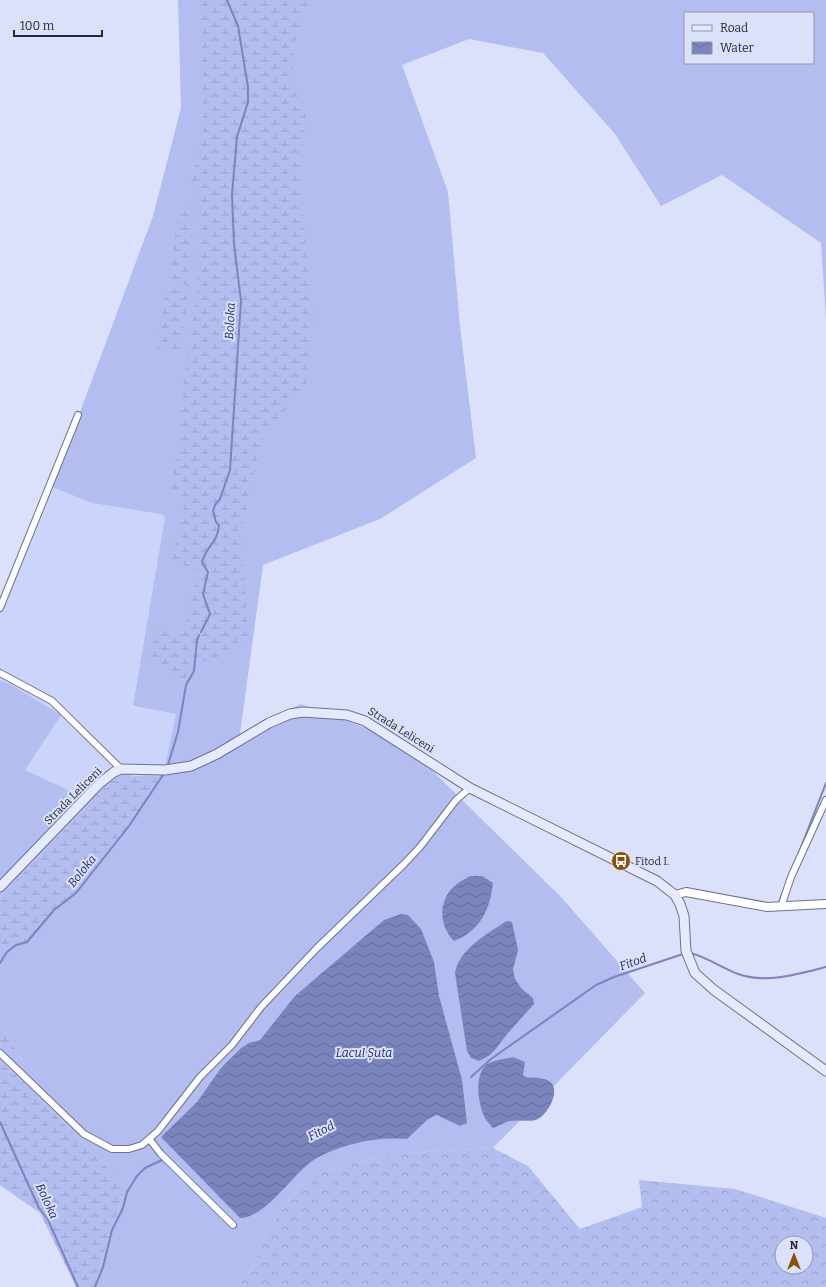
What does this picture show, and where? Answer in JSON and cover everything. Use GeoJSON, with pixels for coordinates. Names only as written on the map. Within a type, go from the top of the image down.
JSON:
{"type":"FeatureCollection","features":[{"type":"Feature","properties":{"kind":"main road","name":"Strada Leliceni"},"geometry":{"type":"LineString","coordinates":[[0,888],[100,783],[114,772],[121,769],[165,770],[187,767],[217,754],[285,716],[303,712],[337,714],[356,717],[365,721],[470,788],[657,881],[675,895]]}},
{"type":"Feature","properties":{"kind":"main road"},"geometry":{"type":"LineString","coordinates":[[675,895],[679,900],[683,913],[687,953],[692,967],[703,981],[826,1071]]}},
{"type":"Feature","properties":{"kind":"street"},"geometry":{"type":"LineString","coordinates":[[0,608],[78,414]]}},
{"type":"Feature","properties":{"kind":"street"},"geometry":{"type":"LineString","coordinates":[[0,673],[52,700],[121,769]]}},
{"type":"Feature","properties":{"kind":"street"},"geometry":{"type":"LineString","coordinates":[[0,1053],[84,1134],[102,1144],[117,1149],[137,1147],[150,1140],[200,1077],[232,1045],[261,1007],[317,948],[420,847],[456,800],[470,788]]}},
{"type":"Feature","properties":{"kind":"street"},"geometry":{"type":"LineString","coordinates":[[781,907],[791,877],[826,800]]}},
{"type":"Feature","properties":{"kind":"street"},"geometry":{"type":"LineString","coordinates":[[675,895],[686,892],[753,905],[781,907],[826,904]]}},
{"type":"Feature","properties":{"kind":"street"},"geometry":{"type":"LineString","coordinates":[[150,1140],[161,1154],[233,1225]]}},
{"type":"Feature","properties":{"kind":"shaded area"},"geometry":{"type":"Polygon","coordinates":[[[52,487],[92,503],[160,514],[165,517],[133,707],[176,714],[163,775],[134,776],[112,768],[79,795],[25,770],[10,684],[0,680],[0,598],[52,487]]]}},
{"type":"Feature","properties":{"kind":"green space"},"geometry":{"type":"Polygon","coordinates":[[[178,0],[826,0],[826,317],[821,243],[722,175],[661,206],[615,134],[543,53],[469,39],[402,65],[448,192],[460,326],[476,458],[380,519],[263,565],[240,734],[301,704],[403,742],[562,898],[645,993],[493,1148],[404,1153],[348,1164],[318,1173],[298,1189],[278,1216],[263,1240],[252,1268],[236,1287],[96,1287],[102,1259],[126,1187],[26,1084],[0,1061],[0,1045],[25,1066],[0,1023],[0,963],[7,952],[16,945],[27,941],[54,910],[76,893],[129,826],[163,775],[176,714],[133,706],[165,517],[160,514],[92,503],[52,487],[153,216],[181,108],[178,0]]]}},
{"type":"Feature","properties":{"kind":"green space"},"geometry":{"type":"Polygon","coordinates":[[[200,0],[310,0],[296,36],[291,83],[306,111],[299,180],[313,311],[306,383],[275,423],[263,434],[241,533],[249,645],[199,664],[183,680],[168,679],[169,666],[149,664],[158,627],[183,632],[199,571],[172,561],[185,498],[169,493],[176,458],[185,372],[196,301],[201,198],[191,184],[203,133],[203,72],[200,0]]]}},
{"type":"Feature","properties":{"kind":"green space"},"geometry":{"type":"Polygon","coordinates":[[[180,203],[194,204],[189,286],[168,282],[180,203]]]}},
{"type":"Feature","properties":{"kind":"green space"},"geometry":{"type":"Polygon","coordinates":[[[167,288],[188,292],[180,354],[156,350],[167,288]]]}},
{"type":"Feature","properties":{"kind":"green space"},"geometry":{"type":"Polygon","coordinates":[[[0,680],[10,684],[61,715],[25,770],[79,795],[112,768],[134,776],[111,781],[0,897],[0,680]]]}},
{"type":"Feature","properties":{"kind":"green space"},"geometry":{"type":"Polygon","coordinates":[[[163,775],[129,826],[76,893],[54,910],[27,942],[16,945],[7,952],[0,963],[0,897],[111,781],[134,776],[163,775]]]}},
{"type":"Feature","properties":{"kind":"green space"},"geometry":{"type":"Polygon","coordinates":[[[0,1023],[26,1068],[0,1045],[0,1023]]]}},
{"type":"Feature","properties":{"kind":"green space"},"geometry":{"type":"Polygon","coordinates":[[[0,1061],[26,1084],[126,1187],[102,1259],[96,1287],[76,1287],[40,1213],[0,1185],[0,1061]]]}},
{"type":"Feature","properties":{"kind":"green space"},"geometry":{"type":"Polygon","coordinates":[[[493,1148],[528,1166],[580,1229],[642,1207],[639,1180],[735,1189],[826,1218],[826,1287],[236,1287],[252,1268],[263,1240],[278,1216],[298,1189],[318,1173],[348,1164],[404,1153],[493,1148]]]}},
{"type":"Feature","properties":{"kind":"water"},"geometry":{"type":"Polygon","coordinates":[[[470,876],[482,876],[493,883],[492,893],[486,911],[477,925],[471,932],[454,941],[445,927],[442,912],[443,904],[451,890],[458,883],[470,876]]]}},
{"type":"Feature","properties":{"kind":"water","name":"Lacul Șuta"},"geometry":{"type":"Polygon","coordinates":[[[401,914],[408,915],[421,929],[434,962],[439,996],[462,1080],[467,1123],[460,1126],[437,1115],[428,1119],[407,1139],[396,1138],[372,1140],[347,1145],[336,1149],[315,1159],[260,1211],[250,1216],[240,1218],[161,1137],[197,1102],[221,1068],[241,1048],[249,1043],[260,1040],[295,996],[384,920],[401,914]]]}},
{"type":"Feature","properties":{"kind":"water"},"geometry":{"type":"Polygon","coordinates":[[[507,921],[512,922],[518,950],[513,969],[515,979],[522,989],[533,998],[534,1004],[489,1056],[479,1061],[471,1058],[467,1051],[455,973],[462,956],[475,942],[507,921]]]}},
{"type":"Feature","properties":{"kind":"water"},"geometry":{"type":"Polygon","coordinates":[[[513,1057],[525,1062],[523,1075],[525,1077],[542,1078],[552,1083],[554,1088],[553,1100],[550,1106],[538,1119],[531,1121],[510,1121],[493,1128],[486,1120],[480,1104],[478,1090],[480,1076],[482,1070],[489,1063],[513,1057]]]}},
{"type":"Feature","properties":{"kind":"waterway","name":"Boloka"},"geometry":{"type":"LineString","coordinates":[[201,632],[210,614],[203,594],[208,572],[202,562],[218,531],[219,525],[216,522],[213,511],[215,505],[220,499],[230,470],[241,301],[234,244],[232,194],[237,137],[248,102],[248,87],[238,26],[227,0]]}},
{"type":"Feature","properties":{"kind":"waterway","name":"Boloka"},"geometry":{"type":"LineString","coordinates":[[168,765],[178,732],[186,685],[194,671],[197,640],[199,635]]}},
{"type":"Feature","properties":{"kind":"waterway","name":"Boloka"},"geometry":{"type":"LineString","coordinates":[[0,963],[7,952],[16,945],[27,942],[54,910],[76,893],[129,826],[163,775]]}},
{"type":"Feature","properties":{"kind":"waterway"},"geometry":{"type":"LineString","coordinates":[[796,860],[826,783]]}},
{"type":"Feature","properties":{"kind":"waterway"},"geometry":{"type":"LineString","coordinates":[[778,905],[782,894]]}},
{"type":"Feature","properties":{"kind":"waterway","name":"Fitod"},"geometry":{"type":"LineString","coordinates":[[689,953],[748,977],[782,977],[826,967]]}},
{"type":"Feature","properties":{"kind":"waterway","name":"Fitod"},"geometry":{"type":"LineString","coordinates":[[471,1077],[491,1059],[596,985],[614,977],[683,954]]}},
{"type":"Feature","properties":{"kind":"waterway","name":"Boloka"},"geometry":{"type":"LineString","coordinates":[[0,1122],[39,1208],[48,1220],[78,1287]]}},
{"type":"Feature","properties":{"kind":"waterway","name":"Fitod"},"geometry":{"type":"LineString","coordinates":[[95,1287],[103,1267],[112,1230],[123,1208],[127,1192],[137,1176],[145,1168],[162,1160]]}},
{"type":"Feature","properties":{"kind":"place","name":"Fitod I."},"geometry":{"type":"Point","coordinates":[621,861]}}]}
